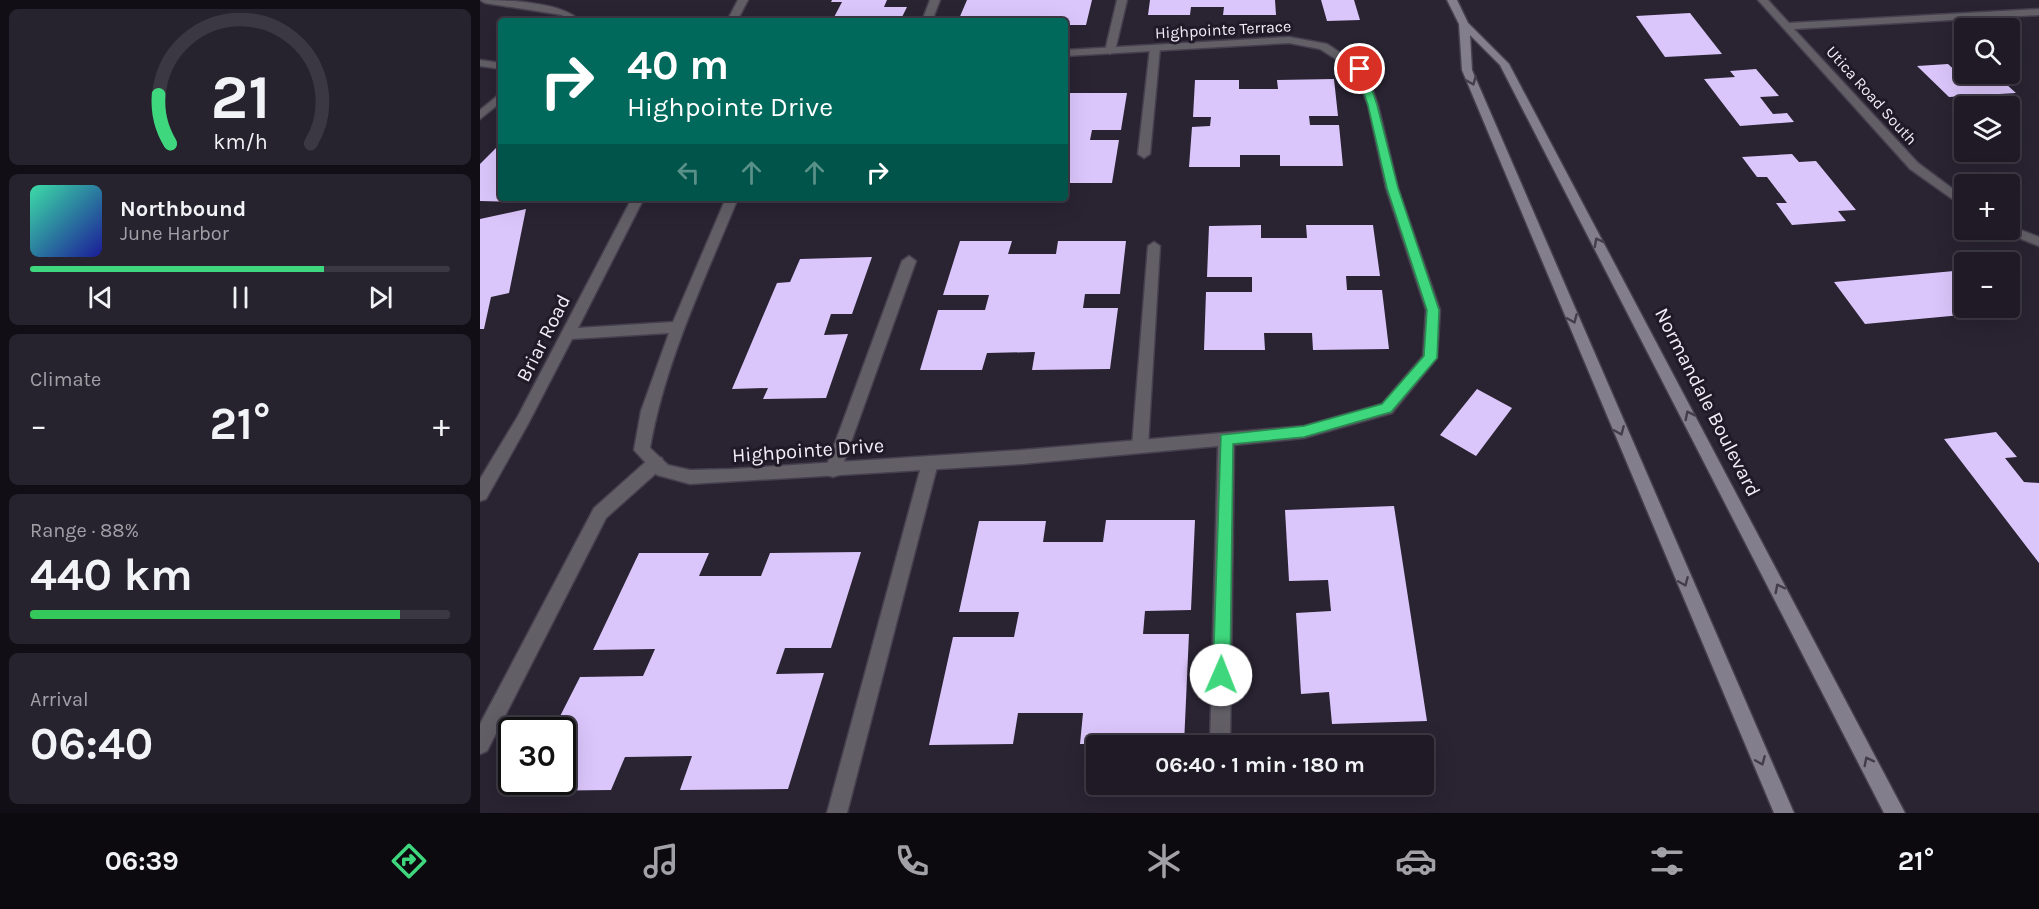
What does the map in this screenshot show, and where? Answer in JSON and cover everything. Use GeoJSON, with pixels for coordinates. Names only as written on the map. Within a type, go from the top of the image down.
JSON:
{"type":"FeatureCollection","features":[{"type":"Feature","properties":{"kind":"main road","name":"Normandale Boulevard"},"geometry":{"type":"LineString","coordinates":[[1452,0],[1464,24],[1504,64],[1895,813]]}},
{"type":"Feature","properties":{"kind":"main road","name":"Normandale Boulevard"},"geometry":{"type":"LineString","coordinates":[[1464,24],[1467,70],[1784,813]]}},
{"type":"Feature","properties":{"kind":"street"},"geometry":{"type":"LineString","coordinates":[[485,0],[566,13],[572,18]]}},
{"type":"Feature","properties":{"kind":"street"},"geometry":{"type":"LineString","coordinates":[[734,18],[743,0]]}},
{"type":"Feature","properties":{"kind":"street"},"geometry":{"type":"LineString","coordinates":[[928,18],[935,0]]}},
{"type":"Feature","properties":{"kind":"street"},"geometry":{"type":"LineString","coordinates":[[1110,51],[1122,0]]}},
{"type":"Feature","properties":{"kind":"street","name":"Utica Road South"},"geometry":{"type":"LineString","coordinates":[[1763,0],[1914,166],[1954,196]]}},
{"type":"Feature","properties":{"kind":"street"},"geometry":{"type":"LineString","coordinates":[[1786,26],[2039,12]]}},
{"type":"Feature","properties":{"kind":"street","name":"Highpointe Terrace"},"geometry":{"type":"LineString","coordinates":[[1068,54],[1289,40],[1323,46],[1360,69],[1372,105],[1392,188]]}},
{"type":"Feature","properties":{"kind":"street"},"geometry":{"type":"LineString","coordinates":[[1144,154],[1155,48]]}},
{"type":"Feature","properties":{"kind":"street"},"geometry":{"type":"LineString","coordinates":[[480,63],[498,66]]}},
{"type":"Feature","properties":{"kind":"street"},"geometry":{"type":"LineString","coordinates":[[480,116],[498,99]]}},
{"type":"Feature","properties":{"kind":"street","name":"Highpointe Drive"},"geometry":{"type":"LineString","coordinates":[[656,463],[663,470],[690,477],[930,463],[1304,432],[1387,409],[1430,358],[1433,310],[1392,188]]}},
{"type":"Feature","properties":{"kind":"street","name":"Briar Road"},"geometry":{"type":"LineString","coordinates":[[480,494],[523,420],[636,201]]}},
{"type":"Feature","properties":{"kind":"street"},"geometry":{"type":"LineString","coordinates":[[480,744],[600,513],[656,463],[642,450],[647,420],[678,327],[731,201]]}},
{"type":"Feature","properties":{"kind":"street"},"geometry":{"type":"LineString","coordinates":[[2020,234],[2039,242]]}},
{"type":"Feature","properties":{"kind":"street"},"geometry":{"type":"LineString","coordinates":[[1140,446],[1154,246]]}},
{"type":"Feature","properties":{"kind":"street"},"geometry":{"type":"LineString","coordinates":[[833,470],[909,261]]}},
{"type":"Feature","properties":{"kind":"street"},"geometry":{"type":"LineString","coordinates":[[566,334],[678,327]]}},
{"type":"Feature","properties":{"kind":"street"},"geometry":{"type":"LineString","coordinates":[[1220,735],[1226,439]]}},
{"type":"Feature","properties":{"kind":"street"},"geometry":{"type":"LineString","coordinates":[[837,813],[930,463]]}},
{"type":"Feature","properties":{"kind":"building"},"geometry":{"type":"Polygon","coordinates":[[[832,0],[887,0],[884,7],[907,7],[902,18],[834,18],[842,2],[831,2],[832,0]]]}},
{"type":"Feature","properties":{"kind":"building"},"geometry":{"type":"Polygon","coordinates":[[[967,0],[1092,0],[1086,25],[1068,25],[1068,18],[959,18],[967,0]]]}},
{"type":"Feature","properties":{"kind":"building"},"geometry":{"type":"Polygon","coordinates":[[[1150,0],[1275,0],[1276,15],[1223,15],[1224,7],[1191,7],[1190,15],[1148,15],[1150,0]]]}},
{"type":"Feature","properties":{"kind":"building"},"geometry":{"type":"Polygon","coordinates":[[[1321,0],[1354,0],[1360,20],[1327,21],[1321,0]]]}},
{"type":"Feature","properties":{"kind":"building"},"geometry":{"type":"Polygon","coordinates":[[[1690,13],[1722,54],[1665,57],[1636,16],[1690,13]]]}},
{"type":"Feature","properties":{"kind":"building"},"geometry":{"type":"Polygon","coordinates":[[[1948,64],[1954,70],[1954,84],[2006,84],[2016,93],[1949,97],[1917,66],[1948,64]]]}},
{"type":"Feature","properties":{"kind":"building"},"geometry":{"type":"Polygon","coordinates":[[[1756,69],[1779,96],[1760,97],[1773,114],[1787,113],[1794,122],[1740,126],[1704,79],[1735,77],[1730,71],[1756,69]]]}},
{"type":"Feature","properties":{"kind":"building"},"geometry":{"type":"Polygon","coordinates":[[[1334,79],[1338,116],[1309,116],[1310,125],[1339,125],[1343,166],[1280,166],[1280,155],[1240,155],[1240,167],[1189,167],[1192,127],[1210,126],[1211,117],[1193,117],[1195,80],[1239,80],[1239,89],[1278,89],[1277,80],[1334,79]]]}},
{"type":"Feature","properties":{"kind":"building"},"geometry":{"type":"Polygon","coordinates":[[[1069,93],[1127,93],[1121,130],[1092,130],[1090,140],[1119,140],[1112,183],[1068,183],[1069,93]]]}},
{"type":"Feature","properties":{"kind":"building"},"geometry":{"type":"Polygon","coordinates":[[[498,148],[498,201],[524,201],[523,202],[480,201],[480,164],[498,148]]]}},
{"type":"Feature","properties":{"kind":"building"},"geometry":{"type":"Polygon","coordinates":[[[1792,154],[1799,162],[1816,161],[1856,210],[1838,211],[1846,221],[1792,225],[1776,203],[1787,203],[1767,177],[1757,177],[1742,157],[1792,154]]]}},
{"type":"Feature","properties":{"kind":"building"},"geometry":{"type":"Polygon","coordinates":[[[798,201],[850,201],[797,203],[798,201]]]}},
{"type":"Feature","properties":{"kind":"building"},"geometry":{"type":"Polygon","coordinates":[[[526,209],[509,293],[491,297],[484,329],[480,329],[480,219],[526,209]]]}},
{"type":"Feature","properties":{"kind":"building"},"geometry":{"type":"Polygon","coordinates":[[[1261,225],[1261,238],[1307,238],[1306,225],[1373,225],[1380,276],[1346,276],[1347,290],[1382,290],[1389,349],[1313,350],[1312,333],[1264,333],[1265,350],[1204,350],[1206,292],[1252,292],[1252,277],[1207,277],[1209,226],[1261,225]]]}},
{"type":"Feature","properties":{"kind":"building"},"geometry":{"type":"Polygon","coordinates":[[[960,241],[1012,241],[1008,254],[1056,254],[1058,241],[1126,241],[1120,294],[1085,294],[1083,308],[1118,308],[1110,369],[1032,370],[1035,352],[987,353],[982,370],[920,370],[938,310],[985,310],[989,295],[943,295],[960,241]]]}},
{"type":"Feature","properties":{"kind":"building"},"geometry":{"type":"Polygon","coordinates":[[[872,257],[852,314],[831,314],[824,335],[848,334],[826,398],[763,399],[768,388],[732,389],[777,283],[790,282],[800,259],[872,257]]]}},
{"type":"Feature","properties":{"kind":"building"},"geometry":{"type":"Polygon","coordinates":[[[1954,271],[1954,316],[1865,324],[1834,282],[1954,271]]]}},
{"type":"Feature","properties":{"kind":"building"},"geometry":{"type":"Polygon","coordinates":[[[1477,389],[1512,408],[1476,456],[1440,435],[1477,389]]]}},
{"type":"Feature","properties":{"kind":"building"},"geometry":{"type":"Polygon","coordinates":[[[1996,432],[2017,457],[2005,458],[2024,482],[2039,483],[2039,563],[1944,439],[1996,432]]]}},
{"type":"Feature","properties":{"kind":"building"},"geometry":{"type":"Polygon","coordinates":[[[1394,506],[1427,721],[1332,724],[1329,692],[1301,694],[1296,613],[1331,611],[1328,580],[1289,581],[1285,510],[1394,506]]]}},
{"type":"Feature","properties":{"kind":"building"},"geometry":{"type":"Polygon","coordinates":[[[1106,520],[1195,520],[1191,610],[1145,611],[1143,634],[1189,634],[1184,735],[1086,735],[1086,744],[1080,744],[1083,713],[1018,713],[1013,744],[929,745],[953,637],[1014,637],[1019,612],[959,612],[979,521],[1046,521],[1043,542],[1103,542],[1106,520]]]}},
{"type":"Feature","properties":{"kind":"building"},"geometry":{"type":"Polygon","coordinates":[[[861,552],[831,648],[785,648],[776,674],[824,673],[788,789],[680,790],[692,756],[625,757],[611,790],[576,790],[576,717],[560,717],[580,677],[643,676],[655,649],[593,650],[639,553],[709,553],[699,576],[761,576],[770,553],[861,552]]]}},
{"type":"Feature","properties":{"kind":"route"},"geometry":{"type":"LineString","coordinates":[[1221,675],[1226,439],[1304,432],[1387,409],[1430,358],[1433,310],[1392,188],[1372,105],[1360,69]]}}]}
